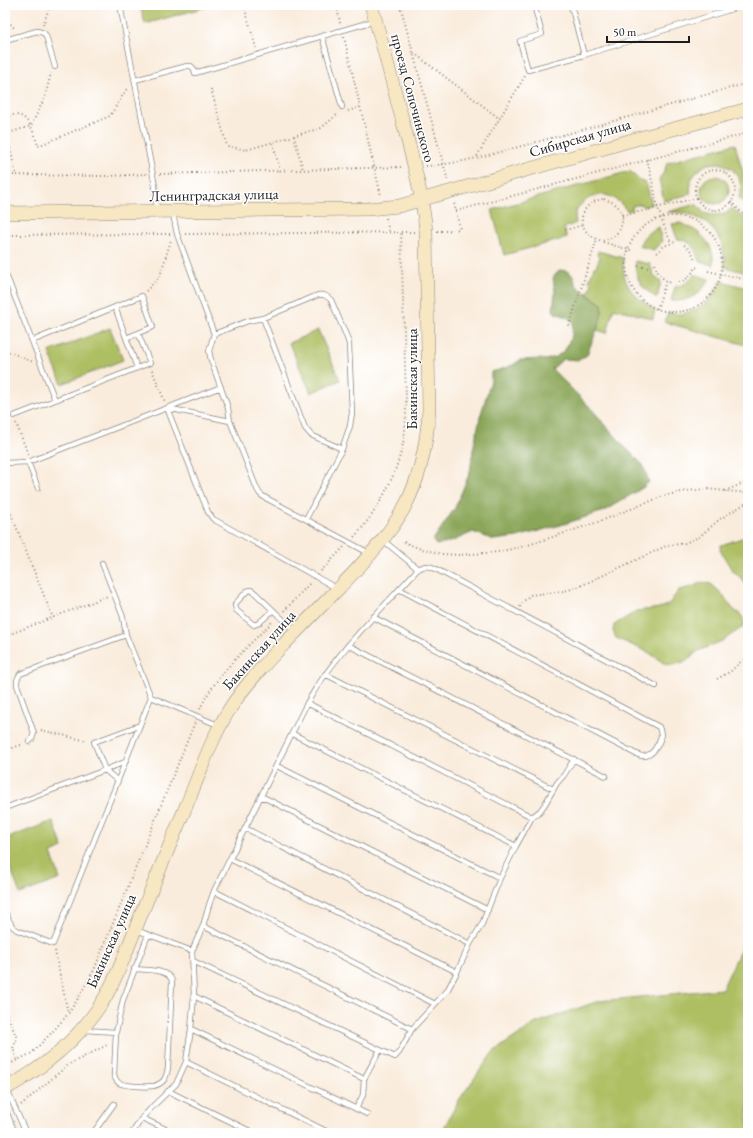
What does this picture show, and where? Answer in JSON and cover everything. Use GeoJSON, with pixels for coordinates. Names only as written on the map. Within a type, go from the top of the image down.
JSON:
{"type":"FeatureCollection","features":[{"type":"Feature","properties":{"kind":"street","name":"проезд Сопочинского"},"geometry":{"type":"LineString","coordinates":[[371,5],[415,166],[422,200]]}},
{"type":"Feature","properties":{"kind":"street","name":"Сибирская улица"},"geometry":{"type":"LineString","coordinates":[[422,200],[636,139],[748,109]]}},
{"type":"Feature","properties":{"kind":"street","name":"Ленинградская улица"},"geometry":{"type":"LineString","coordinates":[[5,213],[368,208],[398,206],[422,200]]}},
{"type":"Feature","properties":{"kind":"street","name":"Бакинская улица"},"geometry":{"type":"LineString","coordinates":[[6,1089],[46,1063],[68,1044],[97,1010],[110,988],[125,955],[220,726],[236,698],[247,684],[371,554],[404,508],[413,489],[425,453],[430,410],[426,232],[422,200]]}},
{"type":"Feature","properties":{"kind":"lane"},"geometry":{"type":"LineString","coordinates":[[120,5],[153,174],[157,212]]}},
{"type":"Feature","properties":{"kind":"lane"},"geometry":{"type":"LineString","coordinates":[[534,5],[542,34],[520,41],[528,70],[745,5]]}},
{"type":"Feature","properties":{"kind":"lane"},"geometry":{"type":"LineString","coordinates":[[570,5],[584,54]]}},
{"type":"Feature","properties":{"kind":"lane"},"geometry":{"type":"LineString","coordinates":[[136,83],[187,66],[191,66],[195,73],[376,20]]}},
{"type":"Feature","properties":{"kind":"lane"},"geometry":{"type":"LineString","coordinates":[[5,40],[37,31],[41,32],[46,36],[55,67]]}},
{"type":"Feature","properties":{"kind":"lane"},"geometry":{"type":"LineString","coordinates":[[322,36],[342,107]]}},
{"type":"Feature","properties":{"kind":"lane"},"geometry":{"type":"LineString","coordinates":[[173,211],[177,234],[214,334],[209,351],[211,360],[228,408],[230,421],[257,489],[260,494],[371,554]]}},
{"type":"Feature","properties":{"kind":"lane"},"geometry":{"type":"LineString","coordinates":[[5,272],[55,400]]}},
{"type":"Feature","properties":{"kind":"lane"},"geometry":{"type":"LineString","coordinates":[[214,334],[248,321],[263,318],[318,295],[323,294],[332,300],[349,344],[352,413],[350,426],[342,450],[306,520]]}},
{"type":"Feature","properties":{"kind":"lane"},"geometry":{"type":"LineString","coordinates":[[32,341],[142,296],[153,327],[126,338]]}},
{"type":"Feature","properties":{"kind":"lane"},"geometry":{"type":"LineString","coordinates":[[115,308],[138,368]]}},
{"type":"Feature","properties":{"kind":"lane"},"geometry":{"type":"LineString","coordinates":[[263,318],[305,428],[311,435],[342,450]]}},
{"type":"Feature","properties":{"kind":"lane"},"geometry":{"type":"LineString","coordinates":[[14,416],[150,363],[138,333]]}},
{"type":"Feature","properties":{"kind":"lane"},"geometry":{"type":"LineString","coordinates":[[5,463],[29,462],[221,387]]}},
{"type":"Feature","properties":{"kind":"lane"},"geometry":{"type":"LineString","coordinates":[[167,408],[230,421]]}},
{"type":"Feature","properties":{"kind":"lane"},"geometry":{"type":"LineString","coordinates":[[167,408],[208,512],[213,519],[338,589]]}},
{"type":"Feature","properties":{"kind":"lane"},"geometry":{"type":"LineString","coordinates":[[29,462],[38,488]]}},
{"type":"Feature","properties":{"kind":"lane"},"geometry":{"type":"LineString","coordinates":[[382,540],[418,569]]}},
{"type":"Feature","properties":{"kind":"lane"},"geometry":{"type":"LineString","coordinates":[[5,912],[12,926],[17,930],[53,944],[151,697],[126,635],[123,617],[102,563]]}},
{"type":"Feature","properties":{"kind":"lane"},"geometry":{"type":"LineString","coordinates":[[132,1133],[142,1118],[176,1084],[186,1062],[194,996],[192,951],[203,926],[214,891],[307,703],[325,674],[348,645],[372,617],[418,569],[425,566],[432,567],[656,686]]}},
{"type":"Feature","properties":{"kind":"lane"},"geometry":{"type":"LineString","coordinates":[[372,617],[636,754],[642,756],[647,755],[655,749],[661,737],[661,732],[658,727],[399,589]]}},
{"type":"Feature","properties":{"kind":"lane"},"geometry":{"type":"LineString","coordinates":[[273,610],[259,624],[254,625],[236,610],[235,604],[247,591],[252,590],[273,610],[279,616],[296,632]]}},
{"type":"Feature","properties":{"kind":"lane"},"geometry":{"type":"LineString","coordinates":[[28,742],[32,739],[34,733],[17,685],[17,680],[20,674],[126,635]]}},
{"type":"Feature","properties":{"kind":"lane"},"geometry":{"type":"LineString","coordinates":[[348,645],[606,776]]}},
{"type":"Feature","properties":{"kind":"lane"},"geometry":{"type":"LineString","coordinates":[[325,674],[554,789]]}},
{"type":"Feature","properties":{"kind":"lane"},"geometry":{"type":"LineString","coordinates":[[151,697],[220,726]]}},
{"type":"Feature","properties":{"kind":"lane"},"geometry":{"type":"LineString","coordinates":[[307,703],[532,817]]}},
{"type":"Feature","properties":{"kind":"lane"},"geometry":{"type":"LineString","coordinates":[[118,781],[105,770],[94,742],[140,725]]}},
{"type":"Feature","properties":{"kind":"lane"},"geometry":{"type":"LineString","coordinates":[[292,734],[516,846]]}},
{"type":"Feature","properties":{"kind":"lane"},"geometry":{"type":"LineString","coordinates":[[193,961],[395,1058],[412,1029],[447,991],[470,944],[482,924],[500,878],[516,846],[532,817],[540,811],[574,759]]}},
{"type":"Feature","properties":{"kind":"lane"},"geometry":{"type":"LineString","coordinates":[[5,808],[125,762]]}},
{"type":"Feature","properties":{"kind":"lane"},"geometry":{"type":"LineString","coordinates":[[277,766],[500,878]]}},
{"type":"Feature","properties":{"kind":"lane"},"geometry":{"type":"LineString","coordinates":[[261,796],[488,910]]}},
{"type":"Feature","properties":{"kind":"lane"},"geometry":{"type":"LineString","coordinates":[[245,828],[470,944]]}},
{"type":"Feature","properties":{"kind":"lane"},"geometry":{"type":"LineString","coordinates":[[230,859],[457,972]]}},
{"type":"Feature","properties":{"kind":"lane"},"geometry":{"type":"LineString","coordinates":[[214,891],[435,1004]]}},
{"type":"Feature","properties":{"kind":"lane"},"geometry":{"type":"LineString","coordinates":[[203,926],[412,1029]]}},
{"type":"Feature","properties":{"kind":"lane"},"geometry":{"type":"LineString","coordinates":[[135,930],[192,951]]}},
{"type":"Feature","properties":{"kind":"lane"},"geometry":{"type":"LineString","coordinates":[[134,969],[163,972],[171,977],[172,982],[168,1068],[163,1081],[152,1086],[124,1085],[115,1079],[114,1075],[115,1040],[123,1000],[134,969],[148,934]]}},
{"type":"Feature","properties":{"kind":"lane"},"geometry":{"type":"LineString","coordinates":[[194,996],[364,1079]]}},
{"type":"Feature","properties":{"kind":"lane"},"geometry":{"type":"LineString","coordinates":[[191,1029],[367,1114]]}},
{"type":"Feature","properties":{"kind":"lane"},"geometry":{"type":"LineString","coordinates":[[81,1030],[116,1032]]}},
{"type":"Feature","properties":{"kind":"lane"},"geometry":{"type":"LineString","coordinates":[[356,1109],[363,1095],[364,1079],[380,1050]]}},
{"type":"Feature","properties":{"kind":"lane"},"geometry":{"type":"LineString","coordinates":[[186,1062],[330,1133]]}},
{"type":"Feature","properties":{"kind":"lane"},"geometry":{"type":"LineString","coordinates":[[6,1089],[26,1133]]}},
{"type":"Feature","properties":{"kind":"lane"},"geometry":{"type":"LineString","coordinates":[[168,1091],[254,1133]]}},
{"type":"Feature","properties":{"kind":"lane"},"geometry":{"type":"LineString","coordinates":[[93,1133],[114,1104]]}},
{"type":"Feature","properties":{"kind":"lane"},"geometry":{"type":"LineString","coordinates":[[5,1108],[15,1133]]}},
{"type":"Feature","properties":{"kind":"lane"},"geometry":{"type":"LineString","coordinates":[[142,1118],[174,1133]]}},
{"type":"Feature","properties":{"kind":"lane"},"geometry":{"type":"LineString","coordinates":[[5,1122],[10,1120]]}},
{"type":"Feature","properties":{"kind":"path"},"geometry":{"type":"LineString","coordinates":[[41,32],[50,5]]}},
{"type":"Feature","properties":{"kind":"path"},"geometry":{"type":"LineString","coordinates":[[244,5],[258,55]]}},
{"type":"Feature","properties":{"kind":"path"},"geometry":{"type":"LineString","coordinates":[[343,5],[336,7],[374,168]]}},
{"type":"Feature","properties":{"kind":"path"},"geometry":{"type":"LineString","coordinates":[[177,234],[426,232],[446,231],[460,228],[400,5]]}},
{"type":"Feature","properties":{"kind":"path"},"geometry":{"type":"LineString","coordinates":[[5,18],[15,29]]}},
{"type":"Feature","properties":{"kind":"path"},"geometry":{"type":"LineString","coordinates":[[413,53],[500,119]]}},
{"type":"Feature","properties":{"kind":"path"},"geometry":{"type":"LineString","coordinates":[[477,157],[528,70]]}},
{"type":"Feature","properties":{"kind":"path"},"geometry":{"type":"LineString","coordinates":[[6,133],[31,126],[45,97],[51,73]]}},
{"type":"Feature","properties":{"kind":"path"},"geometry":{"type":"LineString","coordinates":[[5,117],[14,115],[20,116],[28,121],[38,146],[110,116],[128,87],[136,83]]}},
{"type":"Feature","properties":{"kind":"path"},"geometry":{"type":"LineString","coordinates":[[5,175],[110,176],[443,165],[568,134],[748,83]]}},
{"type":"Feature","properties":{"kind":"path"},"geometry":{"type":"LineString","coordinates":[[211,89],[227,146],[246,150],[321,128],[337,114],[360,107]]}},
{"type":"Feature","properties":{"kind":"path"},"geometry":{"type":"LineString","coordinates":[[5,125],[16,175]]}},
{"type":"Feature","properties":{"kind":"path"},"geometry":{"type":"LineString","coordinates":[[456,211],[748,133]]}},
{"type":"Feature","properties":{"kind":"path"},"geometry":{"type":"LineString","coordinates":[[294,136],[303,170]]}},
{"type":"Feature","properties":{"kind":"path"},"geometry":{"type":"LineString","coordinates":[[273,142],[280,171]]}},
{"type":"Feature","properties":{"kind":"path"},"geometry":{"type":"LineString","coordinates":[[647,159],[661,218],[671,244]]}},
{"type":"Feature","properties":{"kind":"path"},"geometry":{"type":"LineString","coordinates":[[717,169],[730,175],[734,181],[735,187],[735,193],[731,202],[724,208],[718,210],[705,207],[700,203],[695,191],[699,178],[704,173],[717,169]]}},
{"type":"Feature","properties":{"kind":"path"},"geometry":{"type":"LineString","coordinates":[[622,216],[697,198]]}},
{"type":"Feature","properties":{"kind":"path"},"geometry":{"type":"LineString","coordinates":[[602,241],[616,235],[623,223],[620,210],[611,201],[604,199],[592,202],[584,212],[582,219],[586,231],[597,239],[602,241],[628,250],[633,251]]}},
{"type":"Feature","properties":{"kind":"path"},"geometry":{"type":"LineString","coordinates":[[731,202],[747,218],[748,221]]}},
{"type":"Feature","properties":{"kind":"path"},"geometry":{"type":"LineString","coordinates":[[674,216],[691,219],[706,228],[712,234],[720,249],[722,266],[721,274],[714,292],[700,305],[683,312],[664,312],[641,300],[631,287],[626,271],[628,250],[633,240],[644,227],[661,218],[674,216]]}},
{"type":"Feature","properties":{"kind":"path"},"geometry":{"type":"LineString","coordinates":[[565,230],[583,225]]}},
{"type":"Feature","properties":{"kind":"path"},"geometry":{"type":"LineString","coordinates":[[5,1066],[32,1053],[68,1014],[78,1000],[94,970],[197,717],[209,692],[223,673],[349,542],[376,510],[382,499],[401,454],[406,424],[401,232]]}},
{"type":"Feature","properties":{"kind":"path"},"geometry":{"type":"LineString","coordinates":[[5,235],[173,234],[160,276],[142,296]]}},
{"type":"Feature","properties":{"kind":"path"},"geometry":{"type":"LineString","coordinates":[[569,326],[597,239]]}},
{"type":"Feature","properties":{"kind":"path"},"geometry":{"type":"LineString","coordinates":[[657,253],[664,246],[675,242]]}},
{"type":"Feature","properties":{"kind":"path"},"geometry":{"type":"LineString","coordinates":[[684,245],[690,249],[695,260]]}},
{"type":"Feature","properties":{"kind":"path"},"geometry":{"type":"LineString","coordinates":[[655,264],[660,276],[666,281],[671,282]]}},
{"type":"Feature","properties":{"kind":"path"},"geometry":{"type":"LineString","coordinates":[[638,266],[648,268]]}},
{"type":"Feature","properties":{"kind":"path"},"geometry":{"type":"LineString","coordinates":[[679,282],[684,281],[689,277],[695,267],[698,268]]}},
{"type":"Feature","properties":{"kind":"path"},"geometry":{"type":"LineString","coordinates":[[708,270],[748,280]]}},
{"type":"Feature","properties":{"kind":"path"},"geometry":{"type":"LineString","coordinates":[[657,309],[666,281]]}},
{"type":"Feature","properties":{"kind":"path"},"geometry":{"type":"LineString","coordinates":[[5,350],[32,362],[40,360]]}},
{"type":"Feature","properties":{"kind":"path"},"geometry":{"type":"LineString","coordinates":[[150,363],[167,408]]}},
{"type":"Feature","properties":{"kind":"path"},"geometry":{"type":"LineString","coordinates":[[14,416],[29,462]]}},
{"type":"Feature","properties":{"kind":"path"},"geometry":{"type":"LineString","coordinates":[[724,492],[748,481]]}},
{"type":"Feature","properties":{"kind":"path"},"geometry":{"type":"LineString","coordinates":[[404,542],[418,548],[442,554],[498,552],[525,546],[601,521],[663,496],[686,491],[706,489],[724,492],[748,493]]}},
{"type":"Feature","properties":{"kind":"path"},"geometry":{"type":"LineString","coordinates":[[5,499],[53,618]]}},
{"type":"Feature","properties":{"kind":"path"},"geometry":{"type":"LineString","coordinates":[[517,613],[522,603],[530,595],[576,588],[666,546],[685,543],[699,537],[720,519],[748,502]]}},
{"type":"Feature","properties":{"kind":"path"},"geometry":{"type":"LineString","coordinates":[[5,636],[114,594]]}},
{"type":"Feature","properties":{"kind":"path"},"geometry":{"type":"LineString","coordinates":[[717,679],[731,671],[748,655]]}},
{"type":"Feature","properties":{"kind":"path"},"geometry":{"type":"LineString","coordinates":[[33,728],[94,742]]}},
{"type":"Feature","properties":{"kind":"path"},"geometry":{"type":"LineString","coordinates":[[5,751],[28,742]]}},
{"type":"Feature","properties":{"kind":"path"},"geometry":{"type":"LineString","coordinates":[[53,944],[68,1014]]}},
{"type":"Feature","properties":{"kind":"path"},"geometry":{"type":"LineString","coordinates":[[5,1010],[17,1038],[13,1048],[17,1060]]}},
{"type":"Feature","properties":{"kind":"path"},"geometry":{"type":"LineString","coordinates":[[16,1110],[68,1065],[115,1040]]}},
{"type":"Feature","properties":{"kind":"green space"},"geometry":{"type":"Polygon","coordinates":[[[140,5],[213,5],[145,24],[140,5]]]}},
{"type":"Feature","properties":{"kind":"green space"},"geometry":{"type":"Polygon","coordinates":[[[735,144],[748,191],[748,206],[739,198],[741,188],[739,177],[732,169],[720,163],[707,164],[697,171],[691,180],[690,194],[664,201],[659,179],[664,172],[667,163],[735,144]]]}},
{"type":"Feature","properties":{"kind":"green space"},"geometry":{"type":"Polygon","coordinates":[[[630,171],[639,180],[646,183],[652,204],[643,207],[641,204],[632,206],[632,210],[627,211],[612,197],[605,195],[595,196],[586,200],[578,208],[575,217],[576,223],[564,228],[567,238],[504,255],[492,210],[630,171]]]}},
{"type":"Feature","properties":{"kind":"green space"},"geometry":{"type":"Polygon","coordinates":[[[715,176],[725,180],[729,190],[725,200],[715,204],[705,200],[701,190],[705,180],[715,176]]]}},
{"type":"Feature","properties":{"kind":"green space"},"geometry":{"type":"Polygon","coordinates":[[[696,204],[704,213],[713,215],[725,214],[732,208],[746,220],[748,229],[748,273],[724,267],[725,259],[722,244],[715,232],[706,222],[687,213],[668,212],[696,204]]]}},
{"type":"Feature","properties":{"kind":"green space"},"geometry":{"type":"Polygon","coordinates":[[[680,223],[693,229],[704,238],[711,250],[713,265],[699,261],[696,252],[689,243],[677,239],[672,224],[680,223]]]}},
{"type":"Feature","properties":{"kind":"green space"},"geometry":{"type":"Polygon","coordinates":[[[659,227],[662,242],[654,250],[639,246],[647,234],[659,227]]]}},
{"type":"Feature","properties":{"kind":"green space"},"geometry":{"type":"Polygon","coordinates":[[[598,251],[623,258],[623,268],[627,283],[630,289],[640,299],[655,310],[653,319],[614,308],[607,333],[597,330],[602,304],[585,292],[589,293],[592,283],[589,281],[594,267],[596,267],[600,257],[597,255],[598,251]]]}},
{"type":"Feature","properties":{"kind":"green space"},"geometry":{"type":"Polygon","coordinates":[[[635,261],[650,264],[654,276],[661,282],[657,298],[647,291],[640,283],[636,273],[635,261]]]}},
{"type":"Feature","properties":{"kind":"green space"},"geometry":{"type":"Polygon","coordinates":[[[559,270],[569,272],[580,289],[602,304],[602,310],[599,323],[587,355],[579,360],[563,359],[552,369],[588,405],[643,465],[649,482],[644,487],[604,511],[564,524],[517,537],[494,540],[473,532],[453,541],[436,545],[433,540],[455,508],[470,472],[480,417],[491,381],[491,372],[513,365],[520,360],[545,360],[556,357],[565,350],[572,335],[573,323],[567,317],[555,313],[553,310],[555,292],[553,278],[559,270]]]}},
{"type":"Feature","properties":{"kind":"green space"},"geometry":{"type":"Polygon","coordinates":[[[694,274],[709,279],[706,285],[698,293],[688,299],[671,301],[675,287],[686,283],[694,274]]]}},
{"type":"Feature","properties":{"kind":"green space"},"geometry":{"type":"Polygon","coordinates":[[[721,281],[748,288],[748,338],[746,345],[665,322],[668,313],[681,314],[692,311],[707,303],[721,281]]]}},
{"type":"Feature","properties":{"kind":"green space"},"geometry":{"type":"Polygon","coordinates":[[[110,328],[123,360],[62,384],[49,352],[110,328]]]}},
{"type":"Feature","properties":{"kind":"green space"},"geometry":{"type":"Polygon","coordinates":[[[318,330],[340,380],[311,393],[289,343],[318,330]]]}},
{"type":"Feature","properties":{"kind":"green space"},"geometry":{"type":"Polygon","coordinates":[[[748,536],[748,587],[732,570],[720,550],[721,545],[748,536]]]}},
{"type":"Feature","properties":{"kind":"green space"},"geometry":{"type":"Polygon","coordinates":[[[702,582],[711,584],[720,592],[734,610],[741,615],[746,625],[722,641],[698,651],[685,662],[673,665],[665,664],[648,652],[616,638],[613,631],[614,625],[637,611],[660,608],[669,604],[679,590],[692,587],[702,582]]]}},
{"type":"Feature","properties":{"kind":"green space"},"geometry":{"type":"Polygon","coordinates":[[[53,821],[63,848],[51,853],[60,879],[20,894],[5,853],[5,839],[53,821]]]}},
{"type":"Feature","properties":{"kind":"green space"},"geometry":{"type":"Polygon","coordinates":[[[748,934],[748,1133],[441,1133],[459,1100],[493,1052],[536,1023],[599,1001],[722,989],[748,934]]]}}]}
